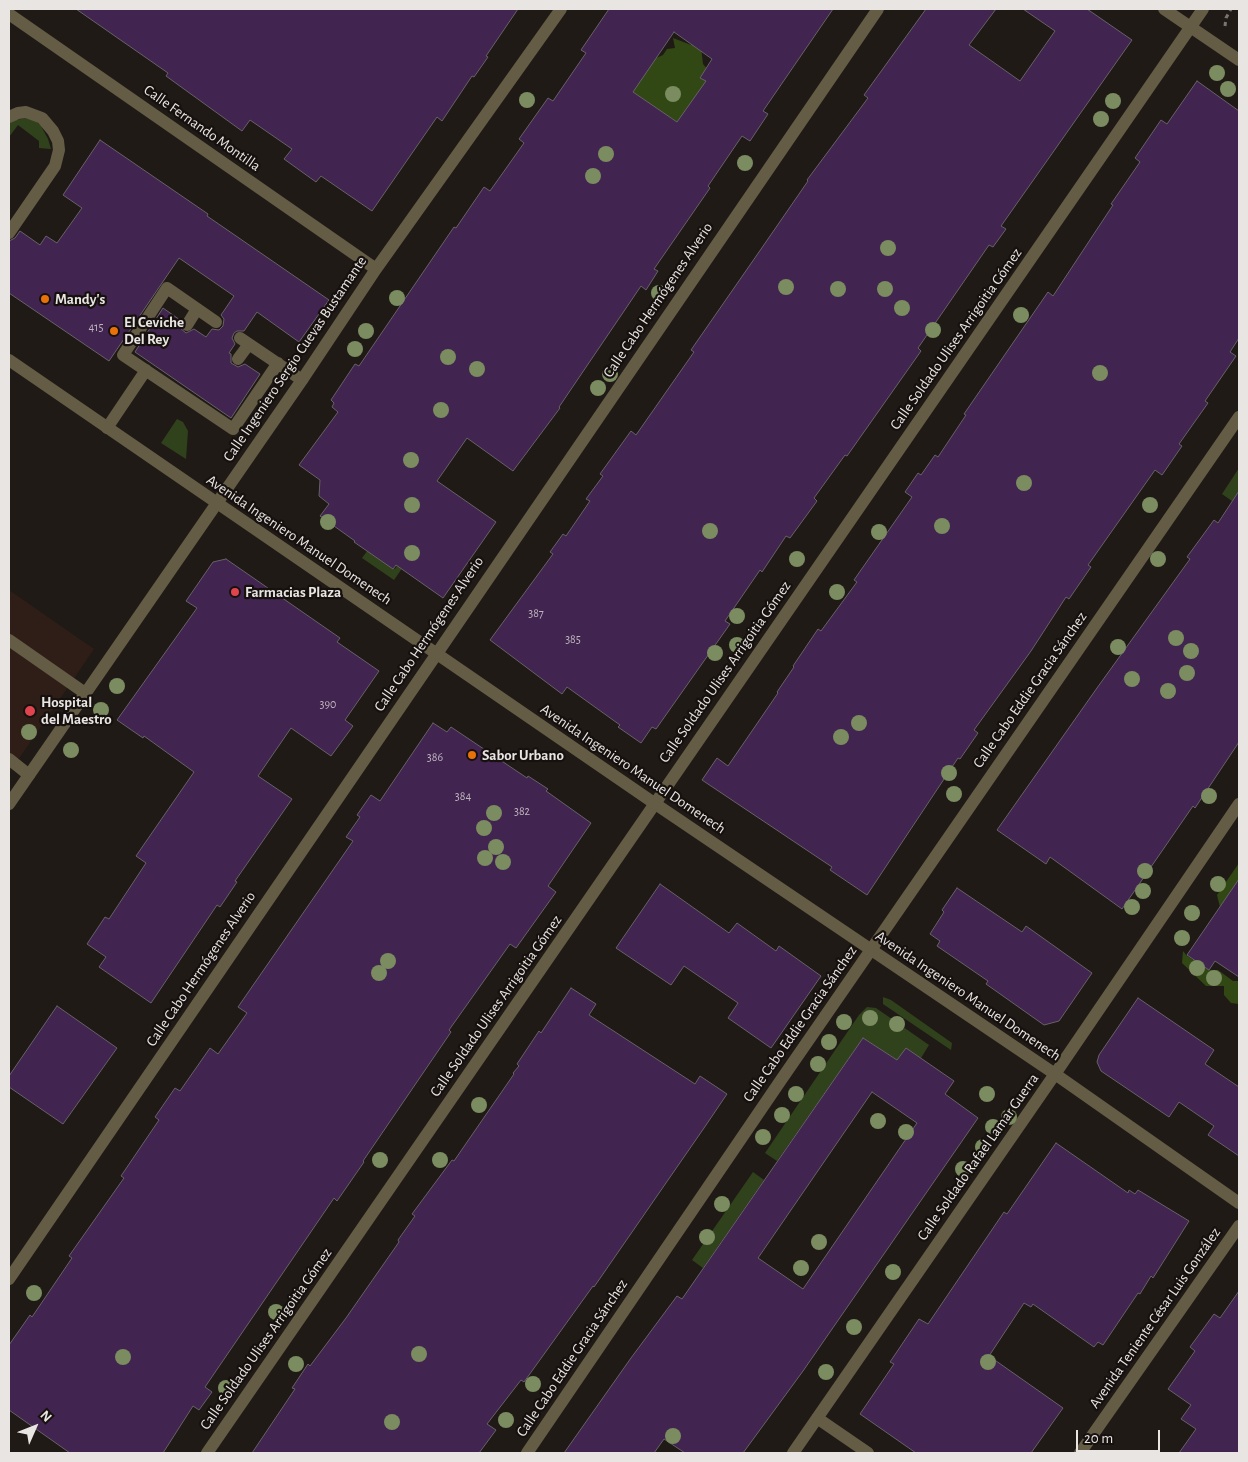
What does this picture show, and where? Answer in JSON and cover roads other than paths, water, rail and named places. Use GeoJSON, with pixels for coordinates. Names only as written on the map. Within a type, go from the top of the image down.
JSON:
{"type":"FeatureCollection","features":[{"type":"Feature","properties":{"kind":"street","name":"Calle Ingeniero Sergio Cuevas Bustamante"},"geometry":{"type":"LineString","coordinates":[[9,804],[302,380],[376,269],[561,9]]}},
{"type":"Feature","properties":{"kind":"street","name":"Calle Cabo Hermógenes Alverio"},"geometry":{"type":"LineString","coordinates":[[9,1279],[878,9]]}},
{"type":"Feature","properties":{"kind":"street"},"geometry":{"type":"LineString","coordinates":[[1164,9],[1239,60]]}},
{"type":"Feature","properties":{"kind":"street","name":"Calle Soldado Ulises Arrigoitia Gómez"},"geometry":{"type":"LineString","coordinates":[[207,1453],[1203,9]]}},
{"type":"Feature","properties":{"kind":"street","name":"Calle Fernando Montilla"},"geometry":{"type":"LineString","coordinates":[[9,14],[376,269]]}},
{"type":"Feature","properties":{"kind":"street"},"geometry":{"type":"LineString","coordinates":[[9,116],[26,112],[42,118],[53,131],[58,141],[59,150],[55,166],[9,233]]}},
{"type":"Feature","properties":{"kind":"street"},"geometry":{"type":"LineString","coordinates":[[216,322],[168,288],[123,355],[152,371],[206,406],[233,429],[278,363]]}},
{"type":"Feature","properties":{"kind":"street"},"geometry":{"type":"LineString","coordinates":[[187,324],[197,309]]}},
{"type":"Feature","properties":{"kind":"street"},"geometry":{"type":"LineString","coordinates":[[238,359],[244,341],[302,380]]}},
{"type":"Feature","properties":{"kind":"street","name":"Avenida Ingeniero Manuel Domenech"},"geometry":{"type":"LineString","coordinates":[[9,360],[654,804],[1055,1074],[1239,1203]]}},
{"type":"Feature","properties":{"kind":"street"},"geometry":{"type":"LineString","coordinates":[[107,428],[152,371]]}},
{"type":"Feature","properties":{"kind":"street","name":"Calle Cabo Eddie Gracia Sánchez"},"geometry":{"type":"LineString","coordinates":[[526,1453],[871,949],[1239,417]]}},
{"type":"Feature","properties":{"kind":"street"},"geometry":{"type":"LineString","coordinates":[[9,640],[85,693]]}},
{"type":"Feature","properties":{"kind":"street"},"geometry":{"type":"LineString","coordinates":[[9,759],[29,775]]}},
{"type":"Feature","properties":{"kind":"street","name":"Calle Soldado Rafael Lamar Guerra"},"geometry":{"type":"LineString","coordinates":[[793,1453],[1239,804]]}},
{"type":"Feature","properties":{"kind":"street","name":"Avenida Teniente César Luis González"},"geometry":{"type":"LineString","coordinates":[[1080,1453],[1239,1226]]}},
{"type":"Feature","properties":{"kind":"street"},"geometry":{"type":"LineString","coordinates":[[817,1418],[868,1453]]}},
{"type":"Feature","properties":{"kind":"place","name":"Mandy's"},"geometry":{"type":"Point","coordinates":[45,299]}},
{"type":"Feature","properties":{"kind":"place","name":"El Ceviche Del Rey"},"geometry":{"type":"Point","coordinates":[114,331]}},
{"type":"Feature","properties":{"kind":"place","name":"Farmacias Plaza"},"geometry":{"type":"Point","coordinates":[235,592]}},
{"type":"Feature","properties":{"kind":"place","name":"Hospital del Maestro"},"geometry":{"type":"Point","coordinates":[30,711]}},
{"type":"Feature","properties":{"kind":"place","name":"Sabor Urbano"},"geometry":{"type":"Point","coordinates":[472,755]}}]}
